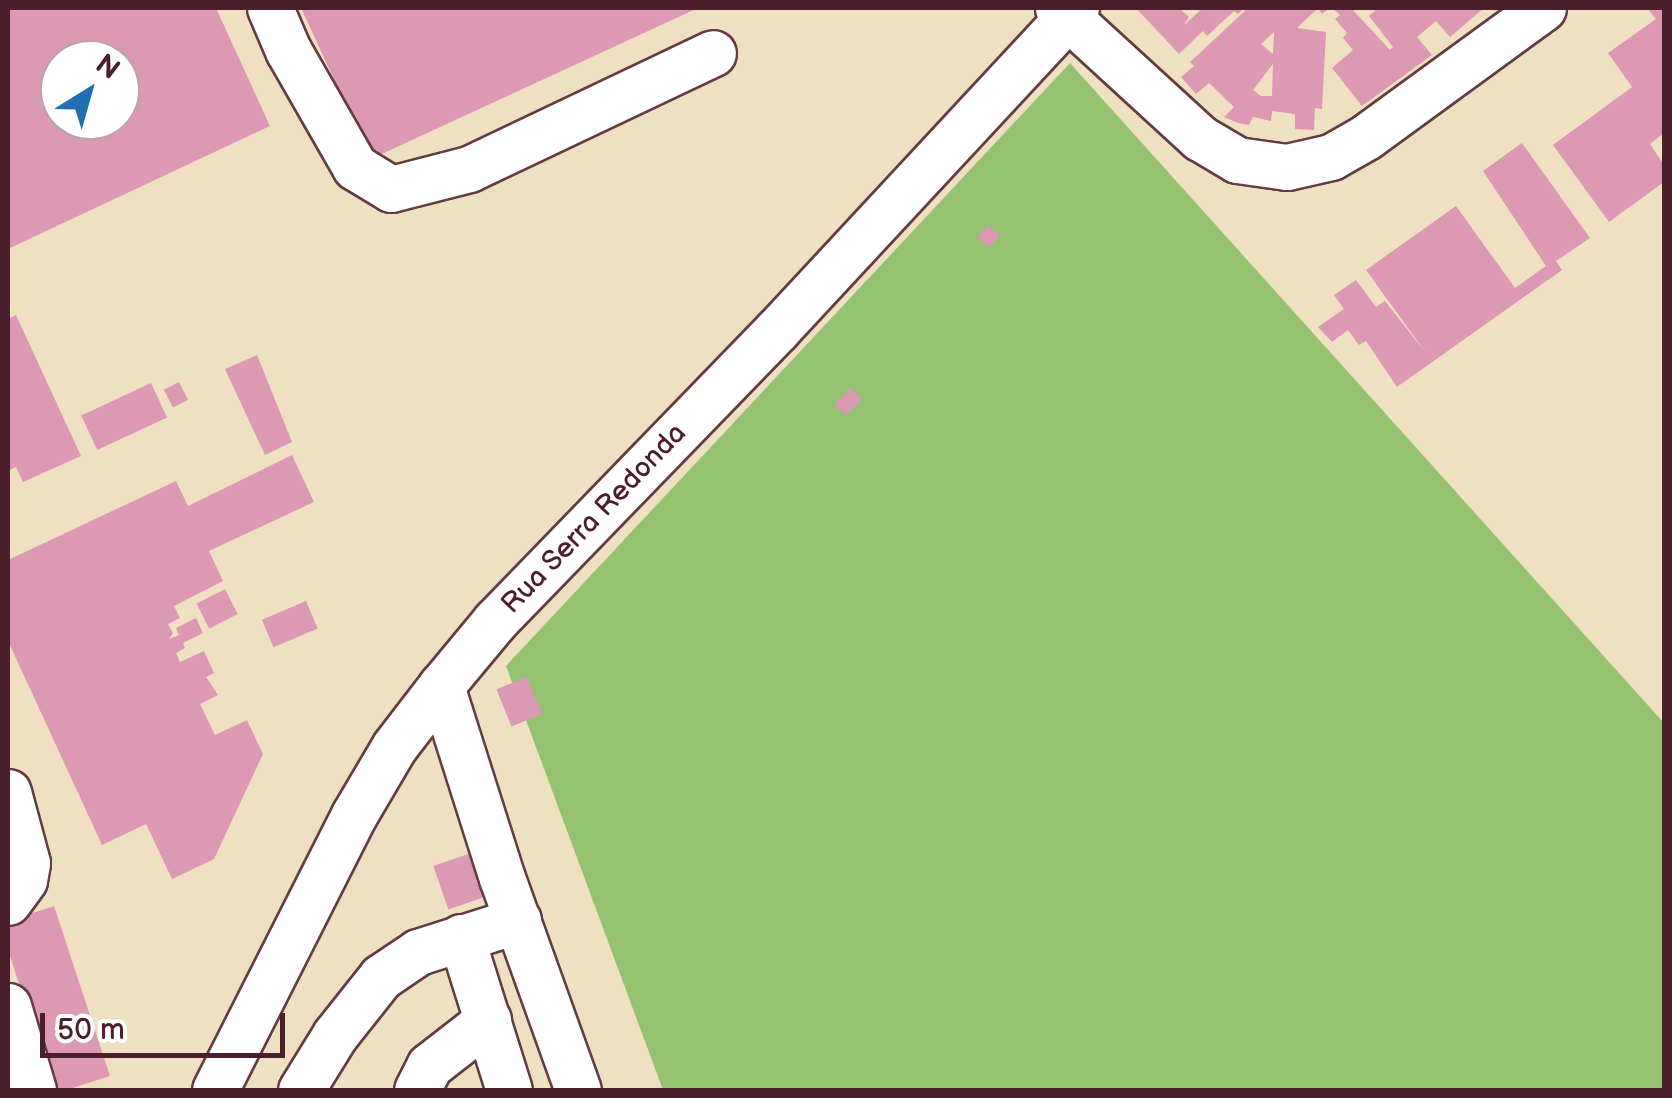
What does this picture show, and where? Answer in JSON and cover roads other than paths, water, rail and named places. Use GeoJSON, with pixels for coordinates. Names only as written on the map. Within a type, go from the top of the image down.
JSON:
{"type":"FeatureCollection","features":[{"type":"Feature","properties":{"kind":"street"},"geometry":{"type":"LineString","coordinates":[[270,8],[354,167],[392,190],[469,169],[713,54]]}},
{"type":"Feature","properties":{"kind":"street"},"geometry":{"type":"LineString","coordinates":[[1067,11],[1200,138],[1237,160],[1288,167],[1331,157],[1366,137],[1543,8]]}},
{"type":"Feature","properties":{"kind":"street","name":"Rua Serra Redonda"},"geometry":{"type":"LineString","coordinates":[[215,1090],[354,815],[394,747],[442,686],[496,621],[777,330],[1067,11]]}},
{"type":"Feature","properties":{"kind":"street"},"geometry":{"type":"LineString","coordinates":[[442,686],[578,1090]]}},
{"type":"Feature","properties":{"kind":"street"},"geometry":{"type":"LineString","coordinates":[[8,792],[27,863],[24,880],[8,902]]}},
{"type":"Feature","properties":{"kind":"street"},"geometry":{"type":"LineString","coordinates":[[301,1090],[335,1035],[381,977],[418,952],[518,920]]}},
{"type":"Feature","properties":{"kind":"street"},"geometry":{"type":"LineString","coordinates":[[462,936],[509,1090]]}},
{"type":"Feature","properties":{"kind":"street"},"geometry":{"type":"LineString","coordinates":[[8,1006],[33,1090]]}},
{"type":"Feature","properties":{"kind":"street"},"geometry":{"type":"LineString","coordinates":[[416,1090],[429,1066],[488,1020]]}}]}
